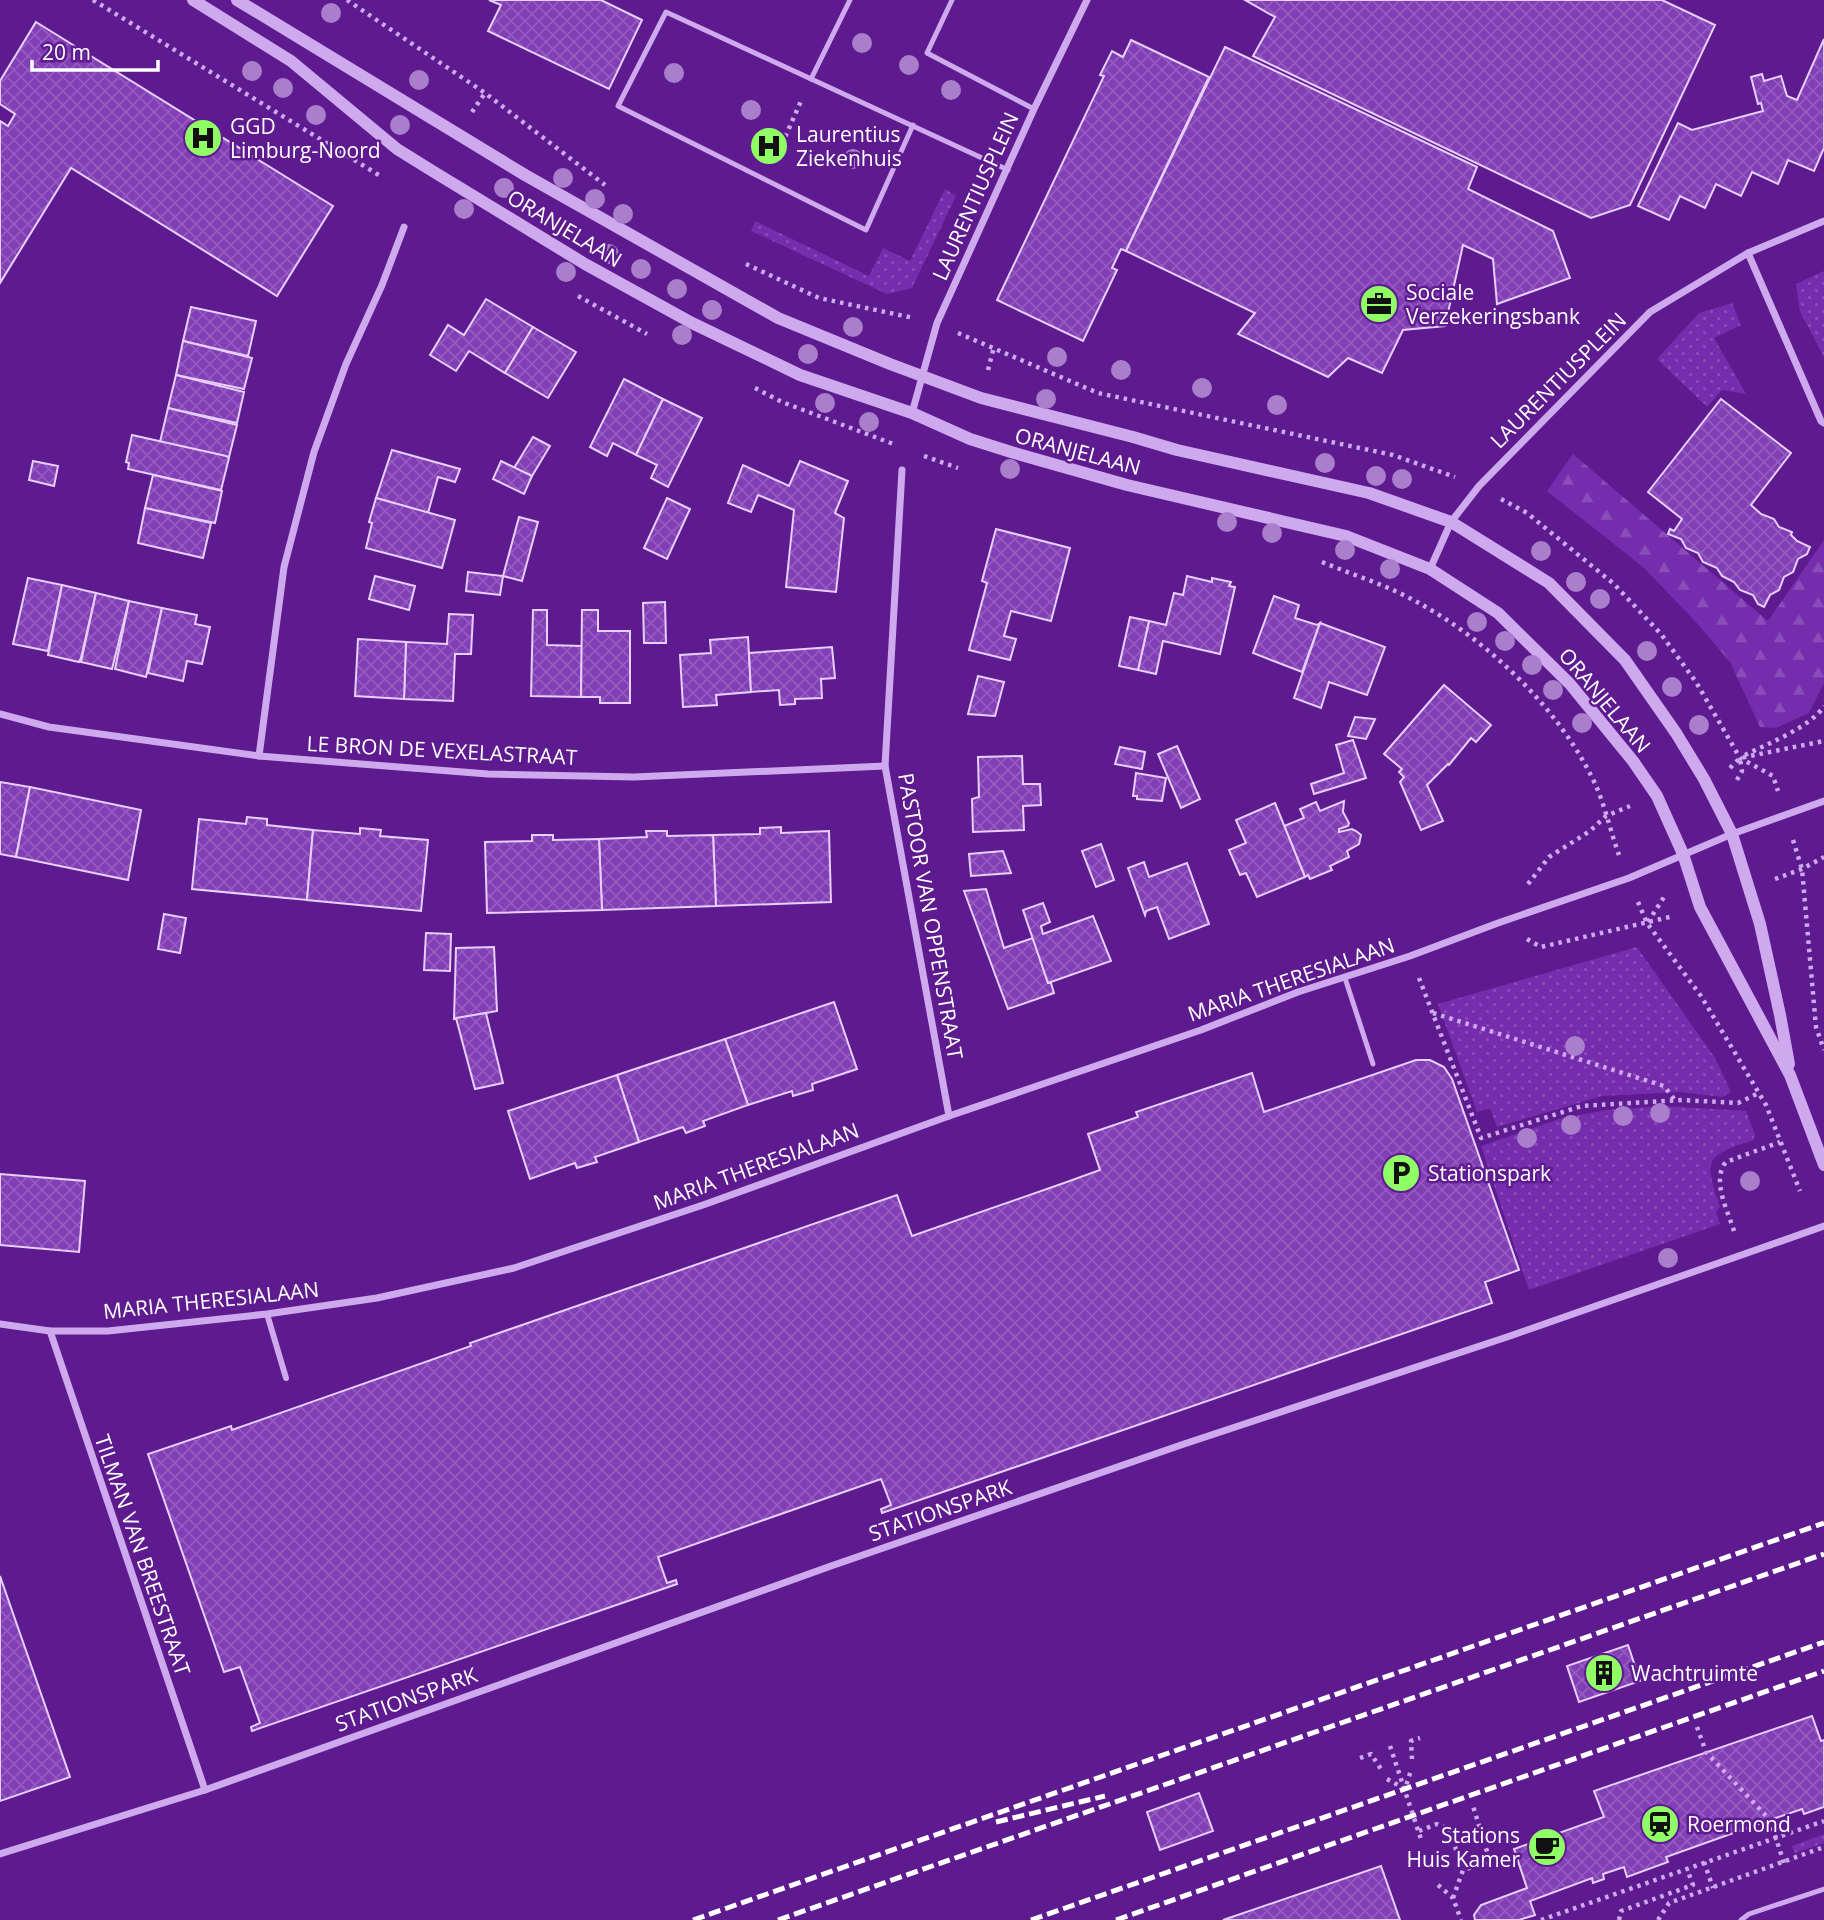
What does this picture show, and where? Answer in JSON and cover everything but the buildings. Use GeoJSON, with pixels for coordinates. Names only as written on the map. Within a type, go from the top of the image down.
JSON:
{"type":"FeatureCollection","features":[{"type":"Feature","properties":{"kind":"street","name":"ORANJELAAN"},"geometry":{"type":"LineString","coordinates":[[192,0],[291,61],[397,149],[585,264],[692,323],[800,375],[912,413],[970,439],[1011,453],[1126,485],[1346,536],[1430,569],[1498,613],[1570,684],[1633,761],[1657,796],[1683,854],[1700,907],[1790,1075],[1824,1165]]}},
{"type":"Feature","properties":{"kind":"street","name":"ORANJELAAN"},"geometry":{"type":"LineString","coordinates":[[237,0],[525,175],[778,318],[981,398],[1177,450],[1369,492],[1451,522],[1549,583],[1625,660],[1676,733],[1704,779],[1732,834],[1759,924],[1780,1015],[1790,1075]]}},
{"type":"Feature","properties":{"kind":"street","name":"LAURENTIUSPLEIN"},"geometry":{"type":"LineString","coordinates":[[912,413],[937,323],[1034,109],[1087,0]]}},
{"type":"Feature","properties":{"kind":"street","name":"LAURENTIUSPLEIN"},"geometry":{"type":"LineString","coordinates":[[1430,569],[1451,522],[1479,486],[1650,312],[1748,253],[1824,221]]}},
{"type":"Feature","properties":{"kind":"street"},"geometry":{"type":"LineString","coordinates":[[260,756],[284,567],[314,452],[346,364],[382,285],[404,227]]}},
{"type":"Feature","properties":{"kind":"street"},"geometry":{"type":"LineString","coordinates":[[1748,253],[1824,423]]}},
{"type":"Feature","properties":{"kind":"street","name":"PASTOOR VAN OPPENSTRAAT"},"geometry":{"type":"LineString","coordinates":[[902,470],[885,766],[949,1116]]}},
{"type":"Feature","properties":{"kind":"street","name":"LE BRON DE VEXELASTRAAT"},"geometry":{"type":"LineString","coordinates":[[0,714],[49,727],[260,756],[488,774],[634,777],[885,766]]}},
{"type":"Feature","properties":{"kind":"street","name":"MARIA THERESIALAAN"},"geometry":{"type":"LineString","coordinates":[[0,1325],[50,1331],[108,1331],[267,1314],[377,1298],[514,1268],[703,1205],[949,1116],[1201,1030],[1298,992],[1410,956],[1629,878],[1732,834],[1824,801]]}},
{"type":"Feature","properties":{"kind":"street","name":"STATIONSPARK"},"geometry":{"type":"LineString","coordinates":[[0,1854],[205,1790],[844,1562],[1184,1444],[1510,1336],[1824,1226]]}},
{"type":"Feature","properties":{"kind":"street"},"geometry":{"type":"LineString","coordinates":[[267,1314],[286,1378]]}},
{"type":"Feature","properties":{"kind":"street","name":"TILMAN VAN BREESTRAAT"},"geometry":{"type":"LineString","coordinates":[[50,1331],[205,1790]]}},
{"type":"Feature","properties":{"kind":"lane"},"geometry":{"type":"LineString","coordinates":[[811,79],[850,0]]}},
{"type":"Feature","properties":{"kind":"lane"},"geometry":{"type":"LineString","coordinates":[[952,0],[928,53],[1034,109]]}},
{"type":"Feature","properties":{"kind":"lane"},"geometry":{"type":"LineString","coordinates":[[913,125],[866,230],[618,106],[666,12],[913,125],[1008,170]]}},
{"type":"Feature","properties":{"kind":"lane"},"geometry":{"type":"LineString","coordinates":[[1345,978],[1373,1064]]}},
{"type":"Feature","properties":{"kind":"lane"},"geometry":{"type":"LineString","coordinates":[[1741,1920],[1749,1914],[1824,1889]]}},
{"type":"Feature","properties":{"kind":"path"},"geometry":{"type":"LineString","coordinates":[[346,0],[485,93],[611,189]]}},
{"type":"Feature","properties":{"kind":"path"},"geometry":{"type":"LineString","coordinates":[[766,180],[811,79]]}},
{"type":"Feature","properties":{"kind":"path"},"geometry":{"type":"LineString","coordinates":[[738,261],[819,298],[937,323]]}},
{"type":"Feature","properties":{"kind":"path"},"geometry":{"type":"LineString","coordinates":[[913,452],[970,472]]}},
{"type":"Feature","properties":{"kind":"path"},"geometry":{"type":"LineString","coordinates":[[1321,562],[1415,601],[1463,631],[1523,682],[1568,738],[1597,789],[1647,923],[1701,996],[1759,1093],[1800,1191]]}},
{"type":"Feature","properties":{"kind":"path"},"geometry":{"type":"LineString","coordinates":[[1824,706],[1820,713],[1789,733],[1740,758],[1773,776],[1802,869],[1816,1027],[1824,1050]]}},
{"type":"Feature","properties":{"kind":"path"},"geometry":{"type":"LineString","coordinates":[[1749,889],[1802,869],[1824,857]]}},
{"type":"Feature","properties":{"kind":"path"},"geometry":{"type":"LineString","coordinates":[[1498,923],[1541,947],[1647,923],[1700,907]]}},
{"type":"Feature","properties":{"kind":"path"},"geometry":{"type":"LineString","coordinates":[[1410,956],[1481,1138],[1582,1106],[1675,1100],[1738,1103],[1759,1093]]}},
{"type":"Feature","properties":{"kind":"path"},"geometry":{"type":"LineString","coordinates":[[1432,1013],[1664,1086],[1675,1100]]}},
{"type":"Feature","properties":{"kind":"path"},"geometry":{"type":"LineString","coordinates":[[1727,1208],[1719,1182],[1720,1169],[1726,1162],[1780,1142]]}},
{"type":"Feature","properties":{"kind":"path"},"geometry":{"type":"LineString","coordinates":[[1697,1727],[1706,1752],[1770,1820],[1784,1863]]}},
{"type":"Feature","properties":{"kind":"path"},"geometry":{"type":"LineString","coordinates":[[1412,1759],[1411,1741],[1420,1738]]}},
{"type":"Feature","properties":{"kind":"path"},"geometry":{"type":"LineString","coordinates":[[1390,1746],[1422,1842]]}},
{"type":"Feature","properties":{"kind":"path"},"geometry":{"type":"LineString","coordinates":[[1360,1758],[1371,1754],[1381,1769]]}},
{"type":"Feature","properties":{"kind":"path"},"geometry":{"type":"LineString","coordinates":[[1405,1789],[1411,1770]]}},
{"type":"Feature","properties":{"kind":"path"},"geometry":{"type":"LineString","coordinates":[[1387,1779],[1405,1789]]}},
{"type":"Feature","properties":{"kind":"path"},"geometry":{"type":"LineString","coordinates":[[1463,1870],[1490,1861],[1473,1807]]}},
{"type":"Feature","properties":{"kind":"path"},"geometry":{"type":"LineString","coordinates":[[1541,1920],[1824,1821]]}},
{"type":"Feature","properties":{"kind":"path"},"geometry":{"type":"LineString","coordinates":[[1419,1830],[1437,1824],[1449,1829],[1463,1870],[1453,1898]]}},
{"type":"Feature","properties":{"kind":"path"},"geometry":{"type":"LineString","coordinates":[[1658,1920],[1669,1903],[1824,1847]]}},
{"type":"Feature","properties":{"kind":"path"},"geometry":{"type":"LineString","coordinates":[[1704,1862],[1713,1888]]}},
{"type":"Feature","properties":{"kind":"path"},"geometry":{"type":"LineString","coordinates":[[1619,1920],[1621,1911],[1693,1885],[1687,1869]]}},
{"type":"Feature","properties":{"kind":"path"},"geometry":{"type":"LineString","coordinates":[[1438,1885],[1453,1898],[1461,1920]]}},
{"type":"Feature","properties":{"kind":"green space"},"geometry":{"type":"Polygon","coordinates":[[[945,189],[956,196],[912,288],[887,294],[751,231],[755,221],[869,276],[883,248],[910,261],[945,189]]]}},
{"type":"Feature","properties":{"kind":"green space"},"geometry":{"type":"Polygon","coordinates":[[[1824,271],[1824,357],[1800,312],[1796,284],[1824,271]]]}},
{"type":"Feature","properties":{"kind":"green space"},"geometry":{"type":"Polygon","coordinates":[[[1732,303],[1741,325],[1714,338],[1746,394],[1722,390],[1707,407],[1657,359],[1699,313],[1732,303]]]}},
{"type":"Feature","properties":{"kind":"green space"},"geometry":{"type":"Polygon","coordinates":[[[1573,454],[1768,621],[1824,540],[1824,683],[1809,713],[1776,728],[1760,727],[1730,662],[1695,621],[1643,567],[1547,491],[1573,454]]]}},
{"type":"Feature","properties":{"kind":"green space"},"geometry":{"type":"Polygon","coordinates":[[[1637,947],[1715,1058],[1731,1092],[1722,1097],[1681,1092],[1602,1096],[1497,1127],[1490,1108],[1477,1112],[1438,1004],[1637,947]]]}},
{"type":"Feature","properties":{"kind":"green space"},"geometry":{"type":"Polygon","coordinates":[[[1665,1106],[1746,1111],[1755,1135],[1753,1140],[1717,1155],[1711,1168],[1711,1178],[1720,1207],[1716,1212],[1720,1224],[1529,1290],[1481,1146],[1562,1118],[1607,1110],[1665,1106]]]}},
{"type":"Feature","properties":{"kind":"green space"},"geometry":{"type":"Polygon","coordinates":[[[1824,1834],[1824,1843],[1795,1853],[1792,1846],[1824,1834]]]}},
{"type":"Feature","properties":{"kind":"railway"},"geometry":{"type":"LineString","coordinates":[[693,1920],[1824,1523]]}},
{"type":"Feature","properties":{"kind":"railway"},"geometry":{"type":"LineString","coordinates":[[778,1920],[1824,1554]]}},
{"type":"Feature","properties":{"kind":"railway"},"geometry":{"type":"LineString","coordinates":[[1031,1920],[1824,1642]]}},
{"type":"Feature","properties":{"kind":"railway"},"geometry":{"type":"LineString","coordinates":[[1116,1920],[1824,1671]]}},
{"type":"Feature","properties":{"kind":"railway"},"geometry":{"type":"LineString","coordinates":[[996,1822],[1105,1796]]}},
{"type":"Feature","properties":{"kind":"place","name":"GGD Limburg-Noord"},"geometry":{"type":"Point","coordinates":[203,138]}},
{"type":"Feature","properties":{"kind":"place","name":"Laurentius Ziekenhuis"},"geometry":{"type":"Point","coordinates":[769,146]}},
{"type":"Feature","properties":{"kind":"place","name":"Sociale Verzekeringsbank"},"geometry":{"type":"Point","coordinates":[1379,304]}},
{"type":"Feature","properties":{"kind":"place","name":"Stationspark"},"geometry":{"type":"Point","coordinates":[1401,1173]}},
{"type":"Feature","properties":{"kind":"place","name":"Wachtruimte"},"geometry":{"type":"Point","coordinates":[1604,1673]}},
{"type":"Feature","properties":{"kind":"place","name":"Roermond"},"geometry":{"type":"Point","coordinates":[1660,1824]}},
{"type":"Feature","properties":{"kind":"place","name":"Stations Huis Kamer"},"geometry":{"type":"Point","coordinates":[1547,1847]}}]}
